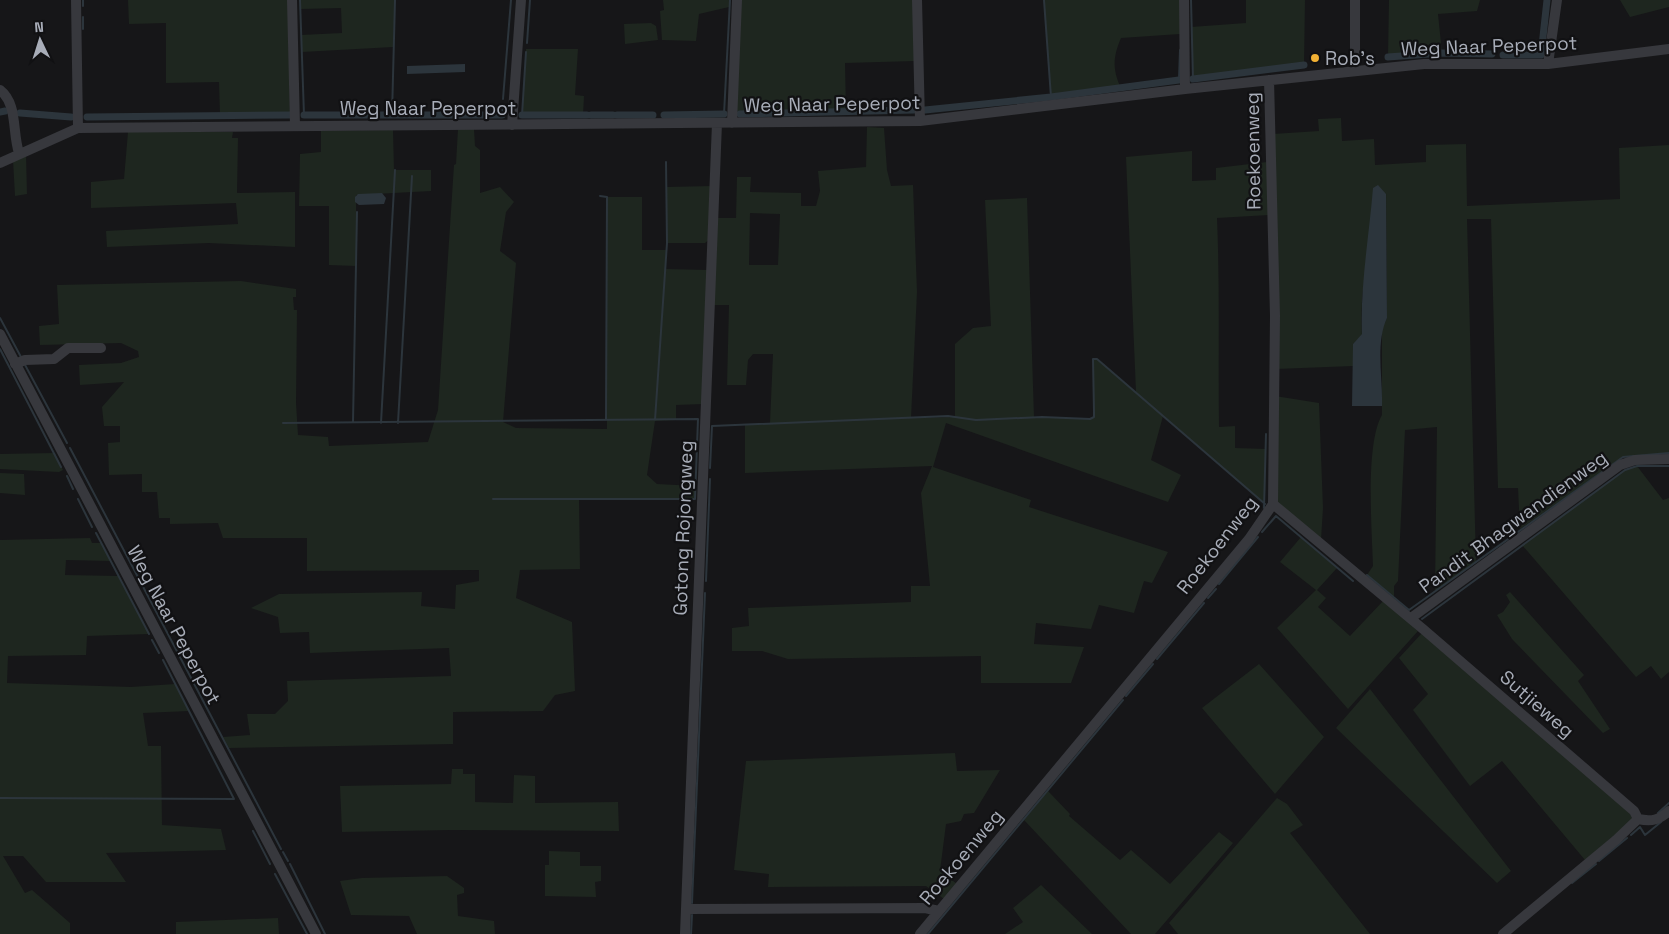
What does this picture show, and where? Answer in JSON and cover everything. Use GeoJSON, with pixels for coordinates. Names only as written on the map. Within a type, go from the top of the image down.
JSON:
{"type":"FeatureCollection","features":[{"type":"Feature","properties":{"kind":"street"},"geometry":{"type":"LineString","coordinates":[[76,0],[78,128]]}},
{"type":"Feature","properties":{"kind":"street"},"geometry":{"type":"LineString","coordinates":[[292,0],[296,126]]}},
{"type":"Feature","properties":{"kind":"street"},"geometry":{"type":"LineString","coordinates":[[512,125],[521,0]]}},
{"type":"Feature","properties":{"kind":"street"},"geometry":{"type":"LineString","coordinates":[[732,123],[737,0]]}},
{"type":"Feature","properties":{"kind":"street"},"geometry":{"type":"LineString","coordinates":[[917,0],[920,121]]}},
{"type":"Feature","properties":{"kind":"street"},"geometry":{"type":"LineString","coordinates":[[1184,0],[1185,89]]}},
{"type":"Feature","properties":{"kind":"street"},"geometry":{"type":"LineString","coordinates":[[1355,0],[1355,71]]}},
{"type":"Feature","properties":{"kind":"street"},"geometry":{"type":"LineString","coordinates":[[1548,64],[1556,0]]}},
{"type":"Feature","properties":{"kind":"street","name":"Weg Naar Peperpot"},"geometry":{"type":"LineString","coordinates":[[0,163],[78,128],[920,121],[1185,89],[1424,64],[1548,64],[1669,49]]}},
{"type":"Feature","properties":{"kind":"street","name":"Roekoenweg"},"geometry":{"type":"LineString","coordinates":[[920,934],[1249,539],[1273,504],[1275,316],[1269,80]]}},
{"type":"Feature","properties":{"kind":"street"},"geometry":{"type":"LineString","coordinates":[[0,90],[6,95],[12,107],[19,153]]}},
{"type":"Feature","properties":{"kind":"street","name":"Gotong Rojongweg"},"geometry":{"type":"LineString","coordinates":[[685,934],[717,123]]}},
{"type":"Feature","properties":{"kind":"street","name":"Weg Naar Peperpot"},"geometry":{"type":"LineString","coordinates":[[0,334],[196,702],[316,934]]}},
{"type":"Feature","properties":{"kind":"street"},"geometry":{"type":"LineString","coordinates":[[15,364],[25,360],[54,359],[68,348],[101,348]]}},
{"type":"Feature","properties":{"kind":"street","name":"Pandit Bhagwandienweg"},"geometry":{"type":"LineString","coordinates":[[1411,618],[1620,465],[1635,460],[1669,459]]}},
{"type":"Feature","properties":{"kind":"street","name":"Sutjieweg"},"geometry":{"type":"LineString","coordinates":[[1273,504],[1411,618],[1634,811],[1638,819]]}},
{"type":"Feature","properties":{"kind":"street"},"geometry":{"type":"LineString","coordinates":[[1503,934],[1616,840],[1638,819],[1652,821],[1669,811]]}},
{"type":"Feature","properties":{"kind":"street"},"geometry":{"type":"LineString","coordinates":[[686,910],[925,908],[939,911]]}},
{"type":"Feature","properties":{"kind":"shaded area"},"geometry":{"type":"Polygon","coordinates":[[[128,0],[288,0],[290,115],[220,115],[219,82],[166,83],[166,23],[129,24],[128,0]]]}},
{"type":"Feature","properties":{"kind":"shaded area"},"geometry":{"type":"Polygon","coordinates":[[[300,0],[395,0],[393,47],[302,52],[301,35],[342,33],[341,8],[301,9],[300,0]]]}},
{"type":"Feature","properties":{"kind":"shaded area"},"geometry":{"type":"Polygon","coordinates":[[[663,0],[730,0],[729,7],[699,14],[696,41],[662,40],[660,11],[664,10],[663,0]]]}},
{"type":"Feature","properties":{"kind":"shaded area"},"geometry":{"type":"Polygon","coordinates":[[[740,0],[914,0],[915,61],[845,63],[846,112],[736,114],[740,0]]]}},
{"type":"Feature","properties":{"kind":"shaded area"},"geometry":{"type":"Polygon","coordinates":[[[1044,0],[1180,0],[1180,34],[1121,38],[1116,51],[1115,69],[1121,88],[1051,97],[1044,0]]]}},
{"type":"Feature","properties":{"kind":"shaded area"},"geometry":{"type":"Polygon","coordinates":[[[1246,0],[1305,0],[1304,65],[1193,79],[1191,27],[1246,23],[1246,0]]]}},
{"type":"Feature","properties":{"kind":"shaded area"},"geometry":{"type":"Polygon","coordinates":[[[1389,0],[1480,0],[1477,11],[1438,14],[1442,53],[1388,57],[1389,0]]]}},
{"type":"Feature","properties":{"kind":"shaded area"},"geometry":{"type":"Polygon","coordinates":[[[1620,0],[1669,0],[1669,7],[1630,17],[1620,0]]]}},
{"type":"Feature","properties":{"kind":"shaded area"},"geometry":{"type":"Polygon","coordinates":[[[651,23],[656,26],[658,40],[625,44],[624,24],[651,23]]]}},
{"type":"Feature","properties":{"kind":"shaded area"},"geometry":{"type":"Polygon","coordinates":[[[526,49],[578,49],[575,95],[584,96],[583,115],[522,114],[526,49]]]}},
{"type":"Feature","properties":{"kind":"shaded area"},"geometry":{"type":"Polygon","coordinates":[[[465,64],[465,72],[407,74],[407,66],[465,64]]]}},
{"type":"Feature","properties":{"kind":"shaded area"},"geometry":{"type":"Polygon","coordinates":[[[1341,118],[1342,141],[1374,139],[1375,165],[1426,162],[1426,145],[1466,144],[1467,206],[1620,199],[1619,148],[1669,145],[1669,453],[1623,457],[1520,529],[1518,488],[1498,488],[1491,219],[1467,219],[1476,562],[1435,591],[1437,427],[1405,430],[1398,581],[1394,586],[1394,598],[1367,575],[1373,566],[1371,466],[1373,446],[1382,415],[1382,328],[1387,318],[1386,193],[1367,263],[1362,297],[1362,335],[1353,344],[1353,366],[1276,369],[1273,134],[1319,131],[1318,119],[1341,118]]]}},
{"type":"Feature","properties":{"kind":"shaded area"},"geometry":{"type":"Polygon","coordinates":[[[867,127],[884,128],[887,170],[891,186],[913,185],[917,292],[911,418],[955,417],[955,344],[973,328],[991,326],[985,200],[1027,198],[1034,417],[1090,419],[1094,417],[1093,359],[1097,359],[1136,392],[1126,157],[1192,151],[1192,181],[1216,180],[1216,168],[1267,162],[1269,215],[1217,218],[1219,427],[1235,426],[1235,448],[1266,449],[1265,504],[1163,416],[1151,460],[1181,475],[1168,502],[946,423],[933,467],[1031,500],[1029,507],[1168,552],[1152,583],[1144,581],[1134,613],[1099,605],[1091,629],[1036,623],[1034,644],[1084,647],[1071,683],[981,683],[981,656],[788,659],[762,651],[732,651],[732,628],[749,626],[748,608],[911,602],[911,586],[930,586],[921,493],[932,466],[745,473],[745,425],[770,423],[773,354],[753,354],[748,360],[746,385],[727,385],[729,305],[712,305],[717,218],[736,218],[737,177],[751,177],[750,192],[801,193],[801,206],[816,206],[820,191],[818,171],[866,167],[867,127]],[[750,213],[749,265],[778,265],[780,214],[750,213]]]}},
{"type":"Feature","properties":{"kind":"shaded area"},"geometry":{"type":"Polygon","coordinates":[[[458,129],[474,129],[475,146],[480,150],[480,193],[500,187],[514,202],[506,212],[500,251],[516,263],[503,422],[516,428],[607,429],[607,197],[642,197],[642,250],[666,250],[665,269],[709,270],[703,404],[676,405],[676,420],[655,421],[647,475],[657,484],[696,486],[695,499],[579,499],[580,569],[520,570],[516,598],[572,622],[575,691],[555,695],[543,711],[453,712],[453,744],[229,748],[223,737],[250,735],[247,714],[275,714],[288,701],[287,681],[451,676],[449,648],[310,653],[309,632],[280,633],[278,617],[251,608],[279,594],[422,592],[421,606],[455,609],[456,585],[479,581],[479,570],[307,571],[307,538],[223,538],[218,523],[170,524],[170,518],[159,518],[157,492],[142,492],[142,474],[109,475],[108,443],[120,442],[120,426],[104,426],[102,407],[124,382],[80,385],[79,365],[121,363],[139,357],[138,351],[121,343],[40,345],[39,326],[59,324],[57,285],[241,281],[296,289],[296,297],[293,297],[294,310],[297,310],[296,403],[298,435],[328,437],[329,446],[428,442],[438,410],[458,129]]]}},
{"type":"Feature","properties":{"kind":"shaded area"},"geometry":{"type":"Polygon","coordinates":[[[393,130],[394,170],[431,170],[431,191],[356,195],[356,266],[329,265],[329,206],[299,206],[300,154],[321,152],[321,131],[393,130]]]}},
{"type":"Feature","properties":{"kind":"shaded area"},"geometry":{"type":"Polygon","coordinates":[[[128,132],[233,132],[232,138],[238,138],[237,193],[295,192],[295,247],[209,243],[107,247],[106,231],[238,224],[236,203],[91,208],[91,182],[124,179],[128,132]]]}},
{"type":"Feature","properties":{"kind":"shaded area"},"geometry":{"type":"Polygon","coordinates":[[[26,154],[27,194],[15,196],[13,160],[26,154]]]}},
{"type":"Feature","properties":{"kind":"shaded area"},"geometry":{"type":"Polygon","coordinates":[[[1378,185],[1386,194],[1387,318],[1383,328],[1380,350],[1382,406],[1352,406],[1353,344],[1362,334],[1364,280],[1373,188],[1378,185]]]}},
{"type":"Feature","properties":{"kind":"shaded area"},"geometry":{"type":"Polygon","coordinates":[[[713,186],[710,239],[705,243],[667,243],[666,187],[713,186]]]}},
{"type":"Feature","properties":{"kind":"shaded area"},"geometry":{"type":"Polygon","coordinates":[[[382,193],[386,198],[384,204],[359,205],[355,202],[355,197],[358,194],[382,193]]]}},
{"type":"Feature","properties":{"kind":"shaded area"},"geometry":{"type":"Polygon","coordinates":[[[1275,396],[1319,403],[1323,508],[1321,540],[1275,504],[1275,396]]]}},
{"type":"Feature","properties":{"kind":"shaded area"},"geometry":{"type":"Polygon","coordinates":[[[55,453],[63,470],[59,472],[0,469],[0,454],[55,453]]]}},
{"type":"Feature","properties":{"kind":"shaded area"},"geometry":{"type":"Polygon","coordinates":[[[1637,466],[1663,500],[1669,498],[1669,672],[1661,679],[1651,666],[1636,677],[1522,545],[1625,470],[1637,466]]]}},
{"type":"Feature","properties":{"kind":"shaded area"},"geometry":{"type":"Polygon","coordinates":[[[0,473],[24,474],[25,495],[0,493],[0,473]]]}},
{"type":"Feature","properties":{"kind":"shaded area"},"geometry":{"type":"Polygon","coordinates":[[[1301,537],[1337,568],[1317,590],[1326,598],[1318,607],[1350,636],[1384,600],[1418,631],[1348,709],[1277,628],[1316,590],[1280,562],[1301,537]]]}},
{"type":"Feature","properties":{"kind":"shaded area"},"geometry":{"type":"Polygon","coordinates":[[[90,538],[92,543],[101,543],[111,561],[66,560],[65,575],[118,576],[149,634],[87,636],[86,655],[8,656],[7,683],[131,687],[175,684],[189,711],[143,713],[148,746],[161,746],[162,825],[221,829],[226,850],[106,853],[126,882],[46,882],[23,856],[3,856],[25,893],[32,890],[70,923],[70,934],[0,934],[0,540],[90,538]]]}},
{"type":"Feature","properties":{"kind":"shaded area"},"geometry":{"type":"Polygon","coordinates":[[[1510,592],[1584,675],[1578,681],[1610,729],[1603,733],[1512,639],[1497,615],[1503,612],[1510,602],[1506,595],[1510,592]]]}},
{"type":"Feature","properties":{"kind":"shaded area"},"geometry":{"type":"Polygon","coordinates":[[[1422,633],[1628,810],[1633,820],[1585,860],[1502,761],[1470,786],[1413,710],[1428,694],[1399,658],[1422,633]]]}},
{"type":"Feature","properties":{"kind":"shaded area"},"geometry":{"type":"Polygon","coordinates":[[[1259,664],[1324,737],[1275,794],[1202,708],[1259,664]]]}},
{"type":"Feature","properties":{"kind":"shaded area"},"geometry":{"type":"Polygon","coordinates":[[[1370,689],[1511,871],[1497,883],[1336,728],[1370,689]]]}},
{"type":"Feature","properties":{"kind":"shaded area"},"geometry":{"type":"Polygon","coordinates":[[[955,753],[957,771],[1000,770],[974,813],[964,814],[961,821],[946,824],[940,871],[957,884],[944,899],[926,886],[768,887],[769,874],[734,870],[746,761],[955,753]]]}},
{"type":"Feature","properties":{"kind":"shaded area"},"geometry":{"type":"Polygon","coordinates":[[[452,769],[463,769],[463,774],[475,774],[475,802],[513,803],[514,775],[535,776],[535,803],[618,802],[619,831],[451,830],[342,832],[340,786],[451,784],[452,769]]]}},
{"type":"Feature","properties":{"kind":"shaded area"},"geometry":{"type":"Polygon","coordinates":[[[1048,791],[1070,814],[1069,816],[1120,860],[1131,850],[1170,884],[1219,832],[1233,843],[1155,934],[1131,934],[1024,820],[1048,791]]]}},
{"type":"Feature","properties":{"kind":"shaded area"},"geometry":{"type":"Polygon","coordinates":[[[1277,798],[1287,804],[1303,825],[1290,833],[1370,934],[1178,934],[1169,923],[1277,798]]]}},
{"type":"Feature","properties":{"kind":"shaded area"},"geometry":{"type":"Polygon","coordinates":[[[549,851],[580,852],[580,866],[601,866],[601,881],[595,882],[596,897],[545,896],[545,865],[549,865],[549,851]]]}},
{"type":"Feature","properties":{"kind":"shaded area"},"geometry":{"type":"Polygon","coordinates":[[[447,876],[464,888],[464,893],[457,895],[458,916],[494,921],[495,934],[417,934],[409,916],[351,915],[340,881],[362,878],[447,876]]]}},
{"type":"Feature","properties":{"kind":"shaded area"},"geometry":{"type":"Polygon","coordinates":[[[1041,885],[1092,934],[1005,934],[1023,922],[1013,908],[1041,885]]]}},
{"type":"Feature","properties":{"kind":"shaded area"},"geometry":{"type":"Polygon","coordinates":[[[278,918],[279,934],[176,934],[176,922],[278,918]]]}},
{"type":"Feature","properties":{"kind":"waterway"},"geometry":{"type":"LineString","coordinates":[[83,0],[83,6]]}},
{"type":"Feature","properties":{"kind":"waterway"},"geometry":{"type":"LineString","coordinates":[[300,0],[304,115]]}},
{"type":"Feature","properties":{"kind":"waterway"},"geometry":{"type":"LineString","coordinates":[[392,115],[395,0]]}},
{"type":"Feature","properties":{"kind":"waterway"},"geometry":{"type":"LineString","coordinates":[[503,99],[511,0]]}},
{"type":"Feature","properties":{"kind":"waterway"},"geometry":{"type":"LineString","coordinates":[[527,43],[530,0]]}},
{"type":"Feature","properties":{"kind":"waterway"},"geometry":{"type":"LineString","coordinates":[[724,114],[730,0]]}},
{"type":"Feature","properties":{"kind":"waterway"},"geometry":{"type":"LineString","coordinates":[[1044,0],[1051,97]]}},
{"type":"Feature","properties":{"kind":"waterway"},"geometry":{"type":"LineString","coordinates":[[1191,0],[1193,79]]}},
{"type":"Feature","properties":{"kind":"waterway"},"geometry":{"type":"LineString","coordinates":[[1503,55],[1541,55],[1547,0]]}},
{"type":"Feature","properties":{"kind":"waterway"},"geometry":{"type":"LineString","coordinates":[[83,17],[83,29]]}},
{"type":"Feature","properties":{"kind":"waterway"},"geometry":{"type":"LineString","coordinates":[[1179,80],[1180,50]]}},
{"type":"Feature","properties":{"kind":"waterway"},"geometry":{"type":"LineString","coordinates":[[522,115],[526,52]]}},
{"type":"Feature","properties":{"kind":"waterway"},"geometry":{"type":"LineString","coordinates":[[1388,57],[1442,53],[1492,54]]}},
{"type":"Feature","properties":{"kind":"waterway"},"geometry":{"type":"LineString","coordinates":[[1193,79],[1304,65]]}},
{"type":"Feature","properties":{"kind":"waterway"},"geometry":{"type":"LineString","coordinates":[[925,110],[1051,97],[1179,80]]}},
{"type":"Feature","properties":{"kind":"waterway"},"geometry":{"type":"LineString","coordinates":[[502,115],[503,106]]}},
{"type":"Feature","properties":{"kind":"waterway"},"geometry":{"type":"LineString","coordinates":[[740,114],[914,110]]}},
{"type":"Feature","properties":{"kind":"waterway"},"geometry":{"type":"LineString","coordinates":[[0,112],[5,111]]}},
{"type":"Feature","properties":{"kind":"waterway"},"geometry":{"type":"LineString","coordinates":[[20,113],[71,117]]}},
{"type":"Feature","properties":{"kind":"waterway"},"geometry":{"type":"LineString","coordinates":[[664,115],[724,114]]}},
{"type":"Feature","properties":{"kind":"waterway"},"geometry":{"type":"LineString","coordinates":[[87,117],[290,115]]}},
{"type":"Feature","properties":{"kind":"waterway"},"geometry":{"type":"LineString","coordinates":[[304,115],[502,115]]}},
{"type":"Feature","properties":{"kind":"waterway"},"geometry":{"type":"LineString","coordinates":[[522,115],[587,115]]}},
{"type":"Feature","properties":{"kind":"waterway"},"geometry":{"type":"LineString","coordinates":[[591,115],[613,115]]}},
{"type":"Feature","properties":{"kind":"waterway"},"geometry":{"type":"LineString","coordinates":[[617,115],[653,115]]}},
{"type":"Feature","properties":{"kind":"waterway"},"geometry":{"type":"LineString","coordinates":[[655,420],[667,243],[666,162]]}},
{"type":"Feature","properties":{"kind":"waterway"},"geometry":{"type":"LineString","coordinates":[[381,423],[395,170]]}},
{"type":"Feature","properties":{"kind":"waterway"},"geometry":{"type":"LineString","coordinates":[[398,423],[412,176]]}},
{"type":"Feature","properties":{"kind":"waterway"},"geometry":{"type":"LineString","coordinates":[[600,196],[607,197],[606,420]]}},
{"type":"Feature","properties":{"kind":"waterway"},"geometry":{"type":"LineString","coordinates":[[353,422],[357,212]]}},
{"type":"Feature","properties":{"kind":"waterway"},"geometry":{"type":"LineString","coordinates":[[0,318],[21,357]]}},
{"type":"Feature","properties":{"kind":"waterway"},"geometry":{"type":"LineString","coordinates":[[0,349],[61,467]]}},
{"type":"Feature","properties":{"kind":"waterway"},"geometry":{"type":"LineString","coordinates":[[710,468],[712,426],[948,416],[976,420],[1042,417],[1090,419],[1094,417],[1093,359],[1097,359],[1265,504]]}},
{"type":"Feature","properties":{"kind":"waterway"},"geometry":{"type":"LineString","coordinates":[[24,363],[67,443]]}},
{"type":"Feature","properties":{"kind":"waterway"},"geometry":{"type":"LineString","coordinates":[[283,423],[698,419],[695,499],[493,499]]}},
{"type":"Feature","properties":{"kind":"waterway"},"geometry":{"type":"LineString","coordinates":[[1264,508],[1266,434]]}},
{"type":"Feature","properties":{"kind":"waterway"},"geometry":{"type":"LineString","coordinates":[[70,448],[281,849]]}},
{"type":"Feature","properties":{"kind":"waterway"},"geometry":{"type":"LineString","coordinates":[[1367,575],[1409,610],[1623,457],[1669,453]]}},
{"type":"Feature","properties":{"kind":"waterway"},"geometry":{"type":"LineString","coordinates":[[1422,619],[1625,470],[1637,466],[1669,466]]}},
{"type":"Feature","properties":{"kind":"waterway"},"geometry":{"type":"LineString","coordinates":[[67,476],[73,489]]}},
{"type":"Feature","properties":{"kind":"waterway"},"geometry":{"type":"LineString","coordinates":[[706,581],[710,479]]}},
{"type":"Feature","properties":{"kind":"waterway"},"geometry":{"type":"LineString","coordinates":[[78,499],[92,527]]}},
{"type":"Feature","properties":{"kind":"waterway"},"geometry":{"type":"LineString","coordinates":[[1262,532],[1276,516],[1353,581]]}},
{"type":"Feature","properties":{"kind":"waterway"},"geometry":{"type":"LineString","coordinates":[[96,533],[149,634]]}},
{"type":"Feature","properties":{"kind":"waterway"},"geometry":{"type":"LineString","coordinates":[[1219,584],[1258,537]]}},
{"type":"Feature","properties":{"kind":"waterway"},"geometry":{"type":"LineString","coordinates":[[1208,598],[1216,589]]}},
{"type":"Feature","properties":{"kind":"waterway"},"geometry":{"type":"LineString","coordinates":[[692,903],[705,593]]}},
{"type":"Feature","properties":{"kind":"waterway"},"geometry":{"type":"LineString","coordinates":[[1157,659],[1204,603]]}},
{"type":"Feature","properties":{"kind":"waterway"},"geometry":{"type":"LineString","coordinates":[[152,640],[159,653]]}},
{"type":"Feature","properties":{"kind":"waterway"},"geometry":{"type":"LineString","coordinates":[[0,798],[234,799],[163,660]]}},
{"type":"Feature","properties":{"kind":"waterway"},"geometry":{"type":"LineString","coordinates":[[1126,696],[1153,664]]}},
{"type":"Feature","properties":{"kind":"waterway"},"geometry":{"type":"LineString","coordinates":[[928,934],[1123,700]]}},
{"type":"Feature","properties":{"kind":"waterway"},"geometry":{"type":"LineString","coordinates":[[1658,813],[1669,803]]}},
{"type":"Feature","properties":{"kind":"waterway"},"geometry":{"type":"LineString","coordinates":[[1631,835],[1640,827],[1645,835],[1661,822]]}},
{"type":"Feature","properties":{"kind":"waterway"},"geometry":{"type":"LineString","coordinates":[[253,831],[270,864]]}},
{"type":"Feature","properties":{"kind":"waterway"},"geometry":{"type":"LineString","coordinates":[[1599,861],[1627,838]]}},
{"type":"Feature","properties":{"kind":"waterway"},"geometry":{"type":"LineString","coordinates":[[283,852],[288,861]]}},
{"type":"Feature","properties":{"kind":"waterway"},"geometry":{"type":"LineString","coordinates":[[290,864],[325,934]]}},
{"type":"Feature","properties":{"kind":"waterway"},"geometry":{"type":"LineString","coordinates":[[1572,883],[1596,864]]}},
{"type":"Feature","properties":{"kind":"waterway"},"geometry":{"type":"LineString","coordinates":[[275,874],[307,934]]}},
{"type":"Feature","properties":{"kind":"waterway"},"geometry":{"type":"LineString","coordinates":[[691,934],[692,915]]}},
{"type":"Feature","properties":{"kind":"place","name":"Rob's"},"geometry":{"type":"Point","coordinates":[1315,58]}}]}
